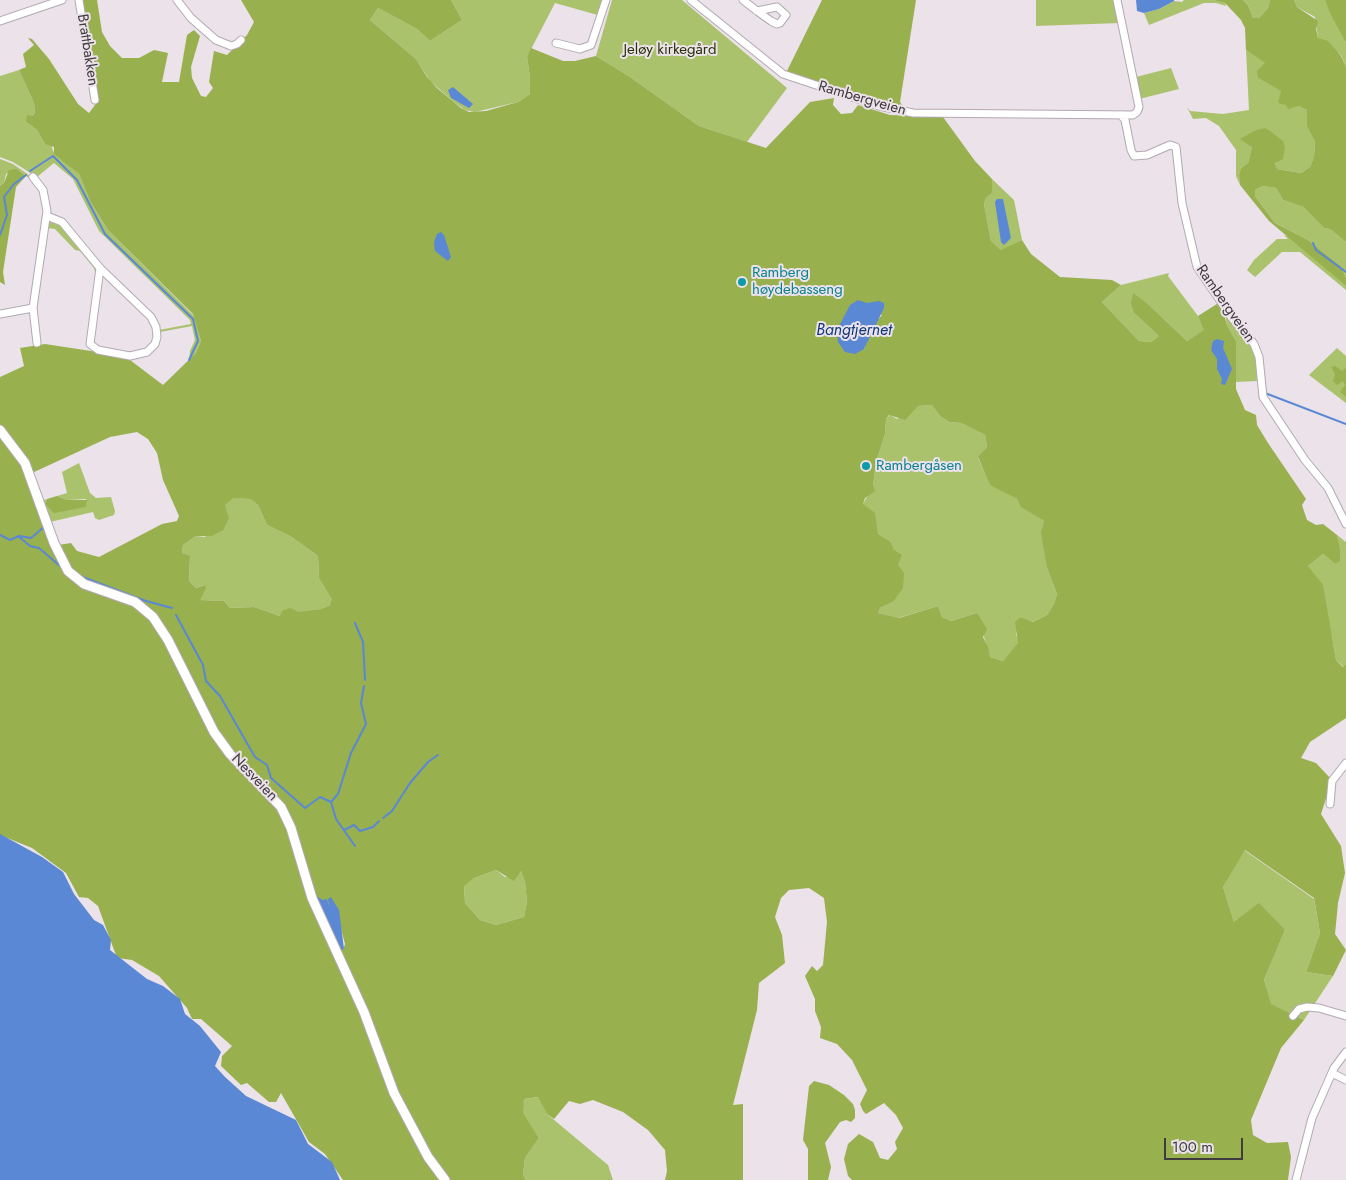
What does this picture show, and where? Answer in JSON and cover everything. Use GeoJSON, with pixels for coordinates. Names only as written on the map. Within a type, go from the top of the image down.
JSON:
{"type":"FeatureCollection","features":[{"type":"Feature","properties":{"kind":"main road","name":"Nesveien"},"geometry":{"type":"LineString","coordinates":[[0,430],[25,463],[54,543],[68,570],[84,584],[135,602],[153,616],[168,640],[214,732],[230,754],[281,807],[291,828],[312,898],[364,1012],[394,1093],[428,1157],[445,1180]]}},
{"type":"Feature","properties":{"kind":"street","name":"Brattbakken"},"geometry":{"type":"LineString","coordinates":[[0,21],[62,0]]}},
{"type":"Feature","properties":{"kind":"street","name":"Brattbakken"},"geometry":{"type":"LineString","coordinates":[[79,0],[95,100]]}},
{"type":"Feature","properties":{"kind":"street"},"geometry":{"type":"LineString","coordinates":[[177,0],[198,24],[216,40],[231,46],[238,44],[240,40]]}},
{"type":"Feature","properties":{"kind":"street"},"geometry":{"type":"LineString","coordinates":[[556,43],[580,49],[591,45],[606,0]]}},
{"type":"Feature","properties":{"kind":"street","name":"Rambergveien"},"geometry":{"type":"LineString","coordinates":[[691,0],[783,74],[865,103],[913,113],[1115,113],[1121,115],[1125,120],[1130,150],[1134,156],[1146,155],[1172,145],[1176,148],[1182,203],[1197,267],[1232,318],[1254,344],[1258,357],[1263,397],[1305,460],[1328,488],[1346,524]]}},
{"type":"Feature","properties":{"kind":"street"},"geometry":{"type":"LineString","coordinates":[[743,0],[757,11]]}},
{"type":"Feature","properties":{"kind":"street"},"geometry":{"type":"LineString","coordinates":[[1117,0],[1139,106],[1136,113],[1121,115]]}},
{"type":"Feature","properties":{"kind":"street"},"geometry":{"type":"LineString","coordinates":[[33,177],[45,195],[47,216],[33,308],[36,343]]}},
{"type":"Feature","properties":{"kind":"street"},"geometry":{"type":"LineString","coordinates":[[47,216],[62,222],[100,268],[154,322],[157,331],[156,341],[147,352],[130,356],[98,350],[90,344],[100,268]]}},
{"type":"Feature","properties":{"kind":"street"},"geometry":{"type":"LineString","coordinates":[[0,314],[33,308]]}},
{"type":"Feature","properties":{"kind":"street"},"geometry":{"type":"LineString","coordinates":[[1330,804],[1332,780],[1346,763]]}},
{"type":"Feature","properties":{"kind":"street"},"geometry":{"type":"LineString","coordinates":[[1293,1016],[1296,1011],[1306,1007],[1319,1008],[1346,1016]]}},
{"type":"Feature","properties":{"kind":"street"},"geometry":{"type":"LineString","coordinates":[[1296,1180],[1310,1126],[1332,1073],[1346,1052]]}},
{"type":"Feature","properties":{"kind":"street"},"geometry":{"type":"LineString","coordinates":[[1332,1073],[1346,1080]]}},
{"type":"Feature","properties":{"kind":"green space"},"geometry":{"type":"Polygon","coordinates":[[[81,0],[97,0],[102,32],[110,46],[122,58],[139,58],[154,50],[168,53],[162,82],[179,82],[187,35],[194,30],[200,36],[191,67],[192,78],[201,96],[206,97],[213,88],[209,82],[214,51],[227,55],[247,35],[254,22],[241,0],[451,0],[462,20],[430,41],[417,29],[378,8],[370,20],[416,59],[427,77],[437,88],[461,108],[469,112],[486,111],[518,102],[530,94],[527,57],[531,48],[563,61],[575,61],[596,56],[630,77],[699,126],[766,148],[810,102],[834,98],[833,105],[841,114],[852,113],[858,105],[890,115],[943,117],[975,161],[992,179],[992,193],[986,198],[984,204],[991,241],[1001,250],[1022,240],[1031,254],[1060,277],[1112,280],[1121,285],[1102,302],[1139,341],[1151,342],[1159,336],[1134,313],[1131,303],[1133,293],[1148,304],[1187,341],[1204,330],[1198,316],[1220,302],[1227,325],[1236,341],[1236,389],[1245,410],[1256,415],[1257,425],[1306,499],[1302,505],[1307,520],[1316,525],[1323,524],[1337,535],[1340,550],[1340,561],[1335,564],[1323,554],[1308,566],[1323,585],[1336,660],[1343,667],[1346,664],[1346,718],[1310,742],[1301,758],[1316,763],[1332,780],[1321,814],[1341,846],[1345,873],[1338,903],[1335,934],[1346,950],[1333,976],[1306,972],[1320,933],[1314,898],[1245,850],[1223,887],[1234,922],[1259,903],[1285,930],[1264,980],[1271,1004],[1304,1020],[1281,1048],[1251,1120],[1253,1135],[1267,1143],[1288,1142],[1291,1157],[1288,1180],[852,1180],[848,1176],[844,1159],[848,1144],[859,1134],[873,1142],[880,1158],[888,1160],[897,1149],[895,1142],[903,1128],[896,1115],[884,1103],[866,1114],[863,1111],[860,1104],[867,1090],[852,1060],[837,1044],[820,1038],[821,1027],[815,1011],[815,999],[805,976],[812,966],[817,971],[823,965],[827,922],[824,898],[809,888],[789,890],[781,898],[775,917],[782,935],[785,963],[759,983],[757,1010],[733,1105],[743,1104],[743,1180],[665,1180],[667,1171],[665,1150],[648,1130],[623,1112],[593,1100],[580,1104],[569,1101],[554,1119],[547,1114],[538,1097],[524,1099],[523,1113],[539,1138],[525,1158],[523,1174],[526,1180],[343,1180],[325,1154],[309,1142],[281,1093],[276,1102],[269,1102],[247,1083],[241,1085],[221,1066],[222,1056],[232,1046],[201,1019],[192,1019],[187,1008],[159,976],[132,960],[117,958],[98,906],[88,898],[79,897],[66,873],[32,848],[0,835],[0,377],[24,366],[20,348],[45,344],[130,357],[130,360],[163,385],[196,353],[201,341],[193,314],[108,230],[90,201],[79,174],[54,154],[54,147],[45,144],[37,130],[26,122],[27,115],[32,116],[35,113],[34,103],[19,70],[26,67],[23,54],[34,45],[28,38],[32,39],[49,59],[78,104],[89,113],[97,99],[81,0]],[[858,300],[864,349],[875,323],[882,315],[858,300]],[[932,405],[918,406],[905,420],[889,415],[886,419],[885,434],[876,462],[873,485],[875,491],[865,498],[863,504],[875,513],[878,534],[890,541],[894,550],[902,555],[898,565],[904,573],[903,588],[893,602],[880,608],[878,613],[899,618],[938,606],[942,617],[951,621],[977,613],[987,629],[983,637],[990,657],[1003,661],[1018,643],[1015,622],[1021,617],[1033,622],[1047,615],[1054,604],[1057,594],[1047,568],[1041,533],[1044,521],[1021,507],[1017,499],[990,485],[978,457],[987,447],[985,435],[961,423],[949,422],[940,416],[932,405]],[[137,432],[110,437],[32,473],[58,545],[71,543],[77,551],[99,557],[162,524],[177,521],[179,516],[163,480],[157,453],[148,439],[137,432]],[[233,498],[225,505],[229,518],[223,530],[212,536],[196,536],[183,545],[182,553],[190,556],[189,581],[196,588],[205,585],[206,588],[200,600],[224,601],[230,608],[254,607],[280,616],[282,611],[290,608],[299,612],[321,609],[330,605],[332,599],[319,578],[318,556],[290,536],[267,525],[258,505],[250,499],[233,498]],[[496,870],[474,878],[464,886],[465,903],[480,920],[496,925],[524,917],[527,902],[525,882],[521,871],[514,881],[496,870]],[[315,897],[343,950],[345,944],[339,921],[339,910],[331,906],[329,907],[323,900],[315,897]]]}},
{"type":"Feature","properties":{"kind":"green space","name":"Jeløy kirkegård"},"geometry":{"type":"Polygon","coordinates":[[[451,0],[605,0],[601,16],[555,3],[527,57],[530,94],[518,102],[475,112],[465,110],[430,81],[416,59],[370,20],[378,8],[417,29],[430,41],[462,20],[451,0]]]}},
{"type":"Feature","properties":{"kind":"green space","name":"Jeløy kirkegård"},"geometry":{"type":"Polygon","coordinates":[[[612,0],[682,0],[787,88],[747,142],[699,126],[630,77],[596,56],[612,0]]]}},
{"type":"Feature","properties":{"kind":"green space"},"geometry":{"type":"Polygon","coordinates":[[[822,0],[916,0],[900,102],[906,111],[882,106],[786,73],[822,0]]]}},
{"type":"Feature","properties":{"kind":"green space"},"geometry":{"type":"Polygon","coordinates":[[[1036,0],[1115,0],[1120,23],[1036,26],[1036,0]]]}},
{"type":"Feature","properties":{"kind":"green space"},"geometry":{"type":"Polygon","coordinates":[[[1184,0],[1213,0],[1225,3],[1226,6],[1216,3],[1204,3],[1149,25],[1144,13],[1159,9],[1174,1],[1182,2],[1184,0]]]}},
{"type":"Feature","properties":{"kind":"green space"},"geometry":{"type":"Polygon","coordinates":[[[1213,0],[1243,0],[1248,5],[1253,18],[1259,18],[1268,8],[1270,0],[1294,0],[1297,7],[1318,21],[1316,29],[1318,38],[1328,41],[1341,56],[1346,67],[1346,242],[1330,229],[1324,228],[1304,207],[1283,200],[1276,188],[1263,186],[1255,190],[1255,196],[1275,223],[1308,240],[1341,266],[1346,278],[1346,286],[1269,221],[1240,185],[1239,175],[1241,168],[1248,163],[1252,147],[1240,139],[1256,130],[1266,128],[1283,141],[1285,148],[1283,159],[1275,163],[1277,169],[1301,173],[1310,167],[1314,157],[1315,141],[1307,126],[1307,110],[1298,106],[1288,109],[1286,105],[1278,103],[1281,91],[1258,78],[1257,71],[1265,63],[1246,50],[1245,28],[1241,20],[1225,3],[1213,0]]]}},
{"type":"Feature","properties":{"kind":"green space"},"geometry":{"type":"Polygon","coordinates":[[[1243,0],[1270,0],[1268,8],[1259,18],[1253,18],[1248,5],[1243,0]]]}},
{"type":"Feature","properties":{"kind":"green space"},"geometry":{"type":"Polygon","coordinates":[[[1294,0],[1325,0],[1346,43],[1346,67],[1341,55],[1318,38],[1315,17],[1297,7],[1294,0]]]}},
{"type":"Feature","properties":{"kind":"green space"},"geometry":{"type":"Polygon","coordinates":[[[1325,0],[1346,0],[1346,43],[1330,13],[1325,0]]]}},
{"type":"Feature","properties":{"kind":"green space"},"geometry":{"type":"Polygon","coordinates":[[[1246,50],[1266,63],[1258,78],[1282,91],[1298,106],[1307,110],[1315,141],[1314,157],[1310,167],[1301,173],[1277,169],[1275,163],[1278,160],[1278,139],[1266,128],[1252,147],[1248,163],[1241,168],[1239,175],[1240,185],[1236,176],[1236,150],[1219,126],[1206,118],[1193,119],[1187,107],[1190,111],[1223,114],[1249,110],[1246,50]]]}},
{"type":"Feature","properties":{"kind":"green space"},"geometry":{"type":"Polygon","coordinates":[[[1171,68],[1179,89],[1139,99],[1136,77],[1171,68]]]}},
{"type":"Feature","properties":{"kind":"green space"},"geometry":{"type":"Polygon","coordinates":[[[19,70],[34,103],[35,113],[26,122],[37,130],[45,144],[51,144],[53,151],[79,174],[90,201],[108,230],[194,316],[201,341],[196,353],[189,361],[190,351],[195,340],[192,326],[160,332],[159,330],[191,324],[190,320],[99,231],[73,179],[54,163],[37,177],[13,162],[0,157],[0,76],[19,70]]]}},
{"type":"Feature","properties":{"kind":"green space"},"geometry":{"type":"Polygon","coordinates":[[[0,159],[13,164],[32,178],[42,194],[33,181],[17,169],[6,174],[4,183],[0,186],[0,159]]]}},
{"type":"Feature","properties":{"kind":"green space"},"geometry":{"type":"Polygon","coordinates":[[[17,169],[26,176],[16,187],[3,272],[5,285],[0,282],[0,186],[4,183],[9,170],[17,169]]]}},
{"type":"Feature","properties":{"kind":"green space"},"geometry":{"type":"Polygon","coordinates":[[[992,179],[1014,200],[1022,240],[1002,251],[991,241],[984,204],[986,198],[992,193],[992,179]]]}},
{"type":"Feature","properties":{"kind":"green space"},"geometry":{"type":"Polygon","coordinates":[[[1263,186],[1276,188],[1283,200],[1305,207],[1324,228],[1330,229],[1346,242],[1346,278],[1341,266],[1308,240],[1275,223],[1255,196],[1255,190],[1263,186]]]}},
{"type":"Feature","properties":{"kind":"green space"},"geometry":{"type":"Polygon","coordinates":[[[53,221],[59,223],[96,268],[96,276],[94,268],[80,251],[75,250],[55,229],[47,228],[49,223],[53,221]]]}},
{"type":"Feature","properties":{"kind":"green space"},"geometry":{"type":"Polygon","coordinates":[[[1284,235],[1292,238],[1346,286],[1346,290],[1300,252],[1282,252],[1255,277],[1247,270],[1254,260],[1277,239],[1288,239],[1284,235]]]}},
{"type":"Feature","properties":{"kind":"green space"},"geometry":{"type":"Polygon","coordinates":[[[1169,273],[1168,276],[1198,316],[1205,330],[1187,341],[1148,304],[1133,294],[1134,313],[1159,336],[1151,342],[1139,341],[1102,302],[1121,285],[1169,273]]]}},
{"type":"Feature","properties":{"kind":"green space"},"geometry":{"type":"Polygon","coordinates":[[[1224,312],[1252,346],[1256,358],[1257,381],[1236,382],[1236,341],[1227,325],[1224,312]]]}},
{"type":"Feature","properties":{"kind":"green space"},"geometry":{"type":"Polygon","coordinates":[[[1337,348],[1346,356],[1346,403],[1309,375],[1337,348]]]}},
{"type":"Feature","properties":{"kind":"green space"},"geometry":{"type":"Polygon","coordinates":[[[1335,366],[1342,371],[1346,368],[1346,397],[1340,392],[1345,385],[1343,381],[1337,385],[1333,381],[1335,374],[1331,367],[1335,366]]]}},
{"type":"Feature","properties":{"kind":"green space"},"geometry":{"type":"Polygon","coordinates":[[[932,405],[940,416],[949,422],[961,423],[985,435],[987,447],[978,458],[990,484],[1017,499],[1022,507],[1044,521],[1047,568],[1057,594],[1054,604],[1047,615],[1033,622],[1021,617],[1016,634],[1019,643],[1003,661],[990,657],[977,613],[951,621],[942,617],[938,606],[898,618],[878,613],[880,608],[893,602],[898,565],[890,541],[878,534],[876,526],[863,504],[873,485],[876,462],[885,434],[886,419],[890,415],[897,419],[918,406],[932,405]]]}},
{"type":"Feature","properties":{"kind":"green space"},"geometry":{"type":"Polygon","coordinates":[[[235,450],[237,498],[250,499],[258,505],[267,525],[290,536],[318,556],[319,578],[333,599],[330,605],[321,609],[280,616],[254,607],[230,608],[224,601],[199,600],[204,585],[196,588],[189,581],[190,557],[182,553],[183,545],[196,536],[205,537],[225,505],[235,450]]]}},
{"type":"Feature","properties":{"kind":"green space"},"geometry":{"type":"Polygon","coordinates":[[[79,463],[90,493],[96,498],[111,497],[115,511],[114,515],[99,520],[95,518],[93,512],[50,522],[42,501],[47,499],[45,504],[74,508],[86,507],[86,499],[67,500],[57,496],[67,493],[62,472],[79,463]]]}},
{"type":"Feature","properties":{"kind":"green space"},"geometry":{"type":"Polygon","coordinates":[[[57,496],[67,500],[87,500],[86,507],[54,513],[45,504],[47,499],[57,496]]]}},
{"type":"Feature","properties":{"kind":"green space"},"geometry":{"type":"Polygon","coordinates":[[[1337,535],[1346,542],[1346,664],[1344,667],[1336,660],[1332,637],[1308,566],[1323,554],[1335,564],[1340,560],[1337,535]]]}},
{"type":"Feature","properties":{"kind":"green space"},"geometry":{"type":"Polygon","coordinates":[[[1244,850],[1314,899],[1320,933],[1306,972],[1333,976],[1304,1020],[1270,1004],[1264,980],[1285,930],[1234,922],[1223,887],[1244,850]]]}},
{"type":"Feature","properties":{"kind":"green space"},"geometry":{"type":"Polygon","coordinates":[[[496,870],[505,877],[521,871],[525,882],[527,902],[524,917],[496,925],[480,920],[465,903],[464,885],[474,878],[496,870]]]}},
{"type":"Feature","properties":{"kind":"green space"},"geometry":{"type":"Polygon","coordinates":[[[814,1081],[829,1085],[844,1095],[853,1104],[855,1110],[855,1118],[851,1122],[846,1120],[840,1122],[825,1143],[831,1167],[828,1180],[808,1180],[808,1149],[803,1140],[809,1086],[814,1081]]]}},
{"type":"Feature","properties":{"kind":"green space"},"geometry":{"type":"Polygon","coordinates":[[[539,1097],[547,1114],[608,1165],[613,1180],[526,1180],[523,1174],[525,1158],[539,1138],[522,1113],[524,1099],[539,1097]]]}},
{"type":"Feature","properties":{"kind":"water"},"geometry":{"type":"Polygon","coordinates":[[[1136,0],[1174,1],[1159,9],[1144,13],[1137,11],[1136,0]]]}},
{"type":"Feature","properties":{"kind":"water"},"geometry":{"type":"Polygon","coordinates":[[[453,87],[473,104],[469,108],[451,98],[448,90],[453,87]]]}},
{"type":"Feature","properties":{"kind":"water"},"geometry":{"type":"Polygon","coordinates":[[[997,199],[1003,199],[1011,238],[1004,245],[1001,242],[995,202],[997,199]]]}},
{"type":"Feature","properties":{"kind":"water"},"geometry":{"type":"Polygon","coordinates":[[[441,232],[444,235],[451,257],[448,261],[435,251],[434,242],[437,234],[441,232]]]}},
{"type":"Feature","properties":{"kind":"water","name":"Bangtjernet"},"geometry":{"type":"Polygon","coordinates":[[[858,300],[867,303],[879,301],[884,303],[884,308],[864,349],[855,354],[845,352],[838,342],[837,330],[850,305],[858,300]]]}},
{"type":"Feature","properties":{"kind":"water"},"geometry":{"type":"Polygon","coordinates":[[[1217,339],[1224,341],[1223,348],[1232,369],[1225,385],[1221,384],[1222,379],[1217,369],[1217,359],[1211,350],[1213,341],[1217,339]]]}},
{"type":"Feature","properties":{"kind":"water"},"geometry":{"type":"Polygon","coordinates":[[[0,834],[42,857],[63,872],[74,894],[94,920],[103,925],[111,940],[110,950],[147,979],[163,986],[180,999],[185,1014],[200,1026],[221,1052],[215,1066],[246,1096],[296,1120],[308,1144],[332,1162],[340,1180],[0,1180],[0,834]]]}},
{"type":"Feature","properties":{"kind":"water"},"geometry":{"type":"Polygon","coordinates":[[[316,896],[323,900],[327,899],[329,907],[328,899],[331,897],[339,910],[344,949],[342,950],[316,896]]]}},
{"type":"Feature","properties":{"kind":"waterway"},"geometry":{"type":"LineString","coordinates":[[30,171],[53,156],[77,180],[105,234],[193,319],[198,341],[189,360]]}},
{"type":"Feature","properties":{"kind":"waterway"},"geometry":{"type":"LineString","coordinates":[[0,235],[7,215],[4,197],[14,184],[26,175]]}},
{"type":"Feature","properties":{"kind":"waterway"},"geometry":{"type":"LineString","coordinates":[[1313,243],[1316,250],[1346,272]]}},
{"type":"Feature","properties":{"kind":"waterway"},"geometry":{"type":"LineString","coordinates":[[1265,393],[1346,424]]}},
{"type":"Feature","properties":{"kind":"waterway"},"geometry":{"type":"LineString","coordinates":[[0,535],[10,540],[19,536],[31,538],[44,527]]}},
{"type":"Feature","properties":{"kind":"waterway"},"geometry":{"type":"LineString","coordinates":[[18,536],[30,546],[39,548],[60,566]]}},
{"type":"Feature","properties":{"kind":"waterway"},"geometry":{"type":"LineString","coordinates":[[80,576],[146,601],[172,608]]}},
{"type":"Feature","properties":{"kind":"waterway"},"geometry":{"type":"LineString","coordinates":[[176,615],[203,665],[206,681],[220,696],[255,757],[267,765],[271,778],[305,808],[320,797],[331,802],[336,819],[355,846]]}},
{"type":"Feature","properties":{"kind":"waterway"},"geometry":{"type":"LineString","coordinates":[[355,623],[363,642],[365,680]]}},
{"type":"Feature","properties":{"kind":"waterway"},"geometry":{"type":"LineString","coordinates":[[331,802],[338,794],[351,753],[366,724],[361,703],[364,686]]}},
{"type":"Feature","properties":{"kind":"waterway"},"geometry":{"type":"LineString","coordinates":[[383,818],[392,811],[410,783],[428,762],[438,755]]}},
{"type":"Feature","properties":{"kind":"waterway"},"geometry":{"type":"LineString","coordinates":[[344,830],[354,825],[360,831],[373,827],[379,821]]}},
{"type":"Feature","properties":{"kind":"place","name":"Ramberg høydebasseng"},"geometry":{"type":"Point","coordinates":[742,282]}},
{"type":"Feature","properties":{"kind":"place","name":"Rambergåsen"},"geometry":{"type":"Point","coordinates":[866,466]}}]}
